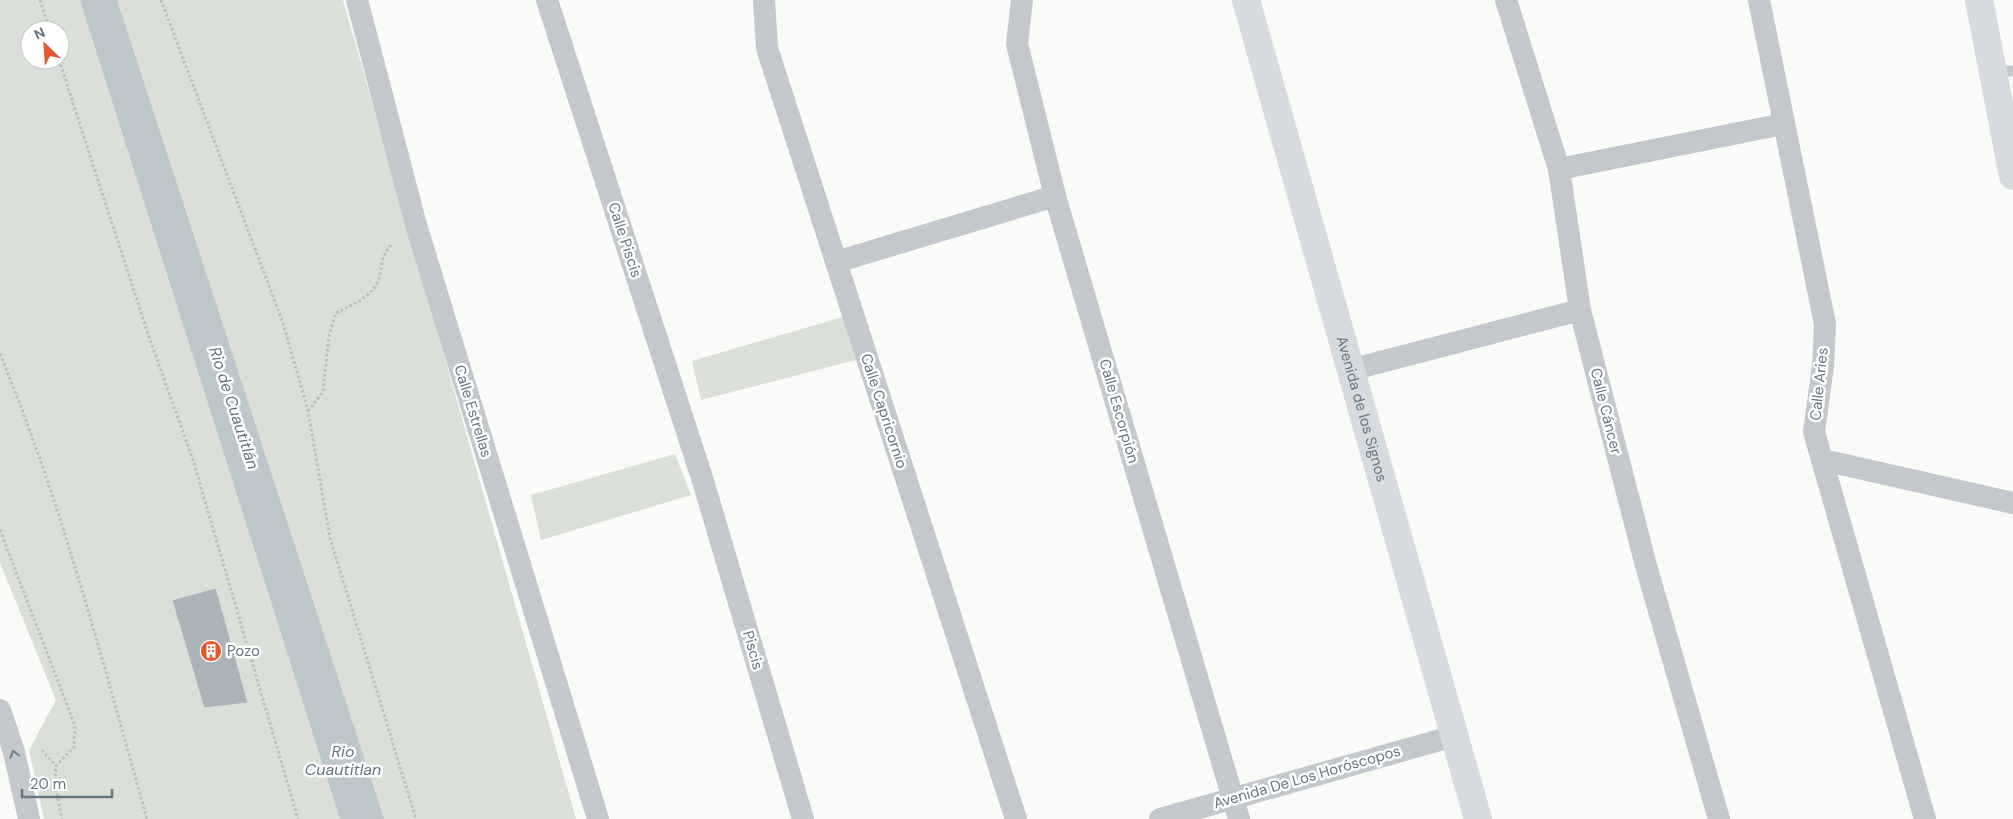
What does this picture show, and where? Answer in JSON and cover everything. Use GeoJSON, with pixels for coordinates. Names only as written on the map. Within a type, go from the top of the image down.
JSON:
{"type":"FeatureCollection","features":[{"type":"Feature","properties":{"kind":"street","name":"Calle Estrellas"},"geometry":{"type":"LineString","coordinates":[[357,0],[416,225],[598,819]]}},
{"type":"Feature","properties":{"kind":"street","name":"Calle Piscis"},"geometry":{"type":"LineString","coordinates":[[547,0],[702,481]]}},
{"type":"Feature","properties":{"kind":"street","name":"Calle Capricornio"},"geometry":{"type":"LineString","coordinates":[[764,0],[767,48],[1016,819]]}},
{"type":"Feature","properties":{"kind":"street","name":"Calle Escorpión"},"geometry":{"type":"LineString","coordinates":[[1022,0],[1017,44],[1055,196],[1239,819]]}},
{"type":"Feature","properties":{"kind":"street","name":"Avenida de los Signos"},"geometry":{"type":"LineString","coordinates":[[1246,0],[1478,819]]}},
{"type":"Feature","properties":{"kind":"street","name":"Calle Cáncer"},"geometry":{"type":"LineString","coordinates":[[1506,0],[1559,169],[1580,310],[1645,562],[1720,819]]}},
{"type":"Feature","properties":{"kind":"street","name":"Calle Aries"},"geometry":{"type":"LineString","coordinates":[[1759,0],[1825,324],[1823,366],[1814,432],[1925,819]]}},
{"type":"Feature","properties":{"kind":"street"},"geometry":{"type":"LineString","coordinates":[[1978,0],[2003,72],[2013,176]]}},
{"type":"Feature","properties":{"kind":"street"},"geometry":{"type":"LineString","coordinates":[[1559,169],[1783,124]]}},
{"type":"Feature","properties":{"kind":"street"},"geometry":{"type":"LineString","coordinates":[[836,262],[1055,196]]}},
{"type":"Feature","properties":{"kind":"street"},"geometry":{"type":"LineString","coordinates":[[1350,370],[1580,310]]}},
{"type":"Feature","properties":{"kind":"street"},"geometry":{"type":"LineString","coordinates":[[1823,460],[2013,504]]}},
{"type":"Feature","properties":{"kind":"street","name":"Piscis"},"geometry":{"type":"LineString","coordinates":[[702,481],[803,819]]}},
{"type":"Feature","properties":{"kind":"street"},"geometry":{"type":"LineString","coordinates":[[0,710],[14,752],[29,819]]}},
{"type":"Feature","properties":{"kind":"street","name":"Avenida De Los Horóscopos"},"geometry":{"type":"LineString","coordinates":[[1160,819],[1454,736]]}},
{"type":"Feature","properties":{"kind":"path"},"geometry":{"type":"LineString","coordinates":[[40,0],[47,20]]}},
{"type":"Feature","properties":{"kind":"path"},"geometry":{"type":"LineString","coordinates":[[161,0],[283,323],[308,411],[330,538],[416,819]]}},
{"type":"Feature","properties":{"kind":"path"},"geometry":{"type":"LineString","coordinates":[[62,70],[148,334],[193,460],[298,819]]}},
{"type":"Feature","properties":{"kind":"path"},"geometry":{"type":"LineString","coordinates":[[308,411],[323,392],[329,336],[336,313],[366,297],[377,282],[383,253],[416,225]]}},
{"type":"Feature","properties":{"kind":"path"},"geometry":{"type":"LineString","coordinates":[[0,354],[25,414],[77,576],[147,819]]}},
{"type":"Feature","properties":{"kind":"path"},"geometry":{"type":"LineString","coordinates":[[0,530],[75,726],[74,747],[56,766],[55,785],[62,819]]}},
{"type":"Feature","properties":{"kind":"shaded area"},"geometry":{"type":"Polygon","coordinates":[[[0,0],[343,0],[576,819],[44,819],[29,750],[56,700],[0,563],[0,0]]]}},
{"type":"Feature","properties":{"kind":"shaded area"},"geometry":{"type":"Polygon","coordinates":[[[843,317],[856,360],[701,400],[692,361],[843,317]]]}},
{"type":"Feature","properties":{"kind":"shaded area"},"geometry":{"type":"Polygon","coordinates":[[[675,454],[691,495],[541,540],[531,495],[675,454]]]}},
{"type":"Feature","properties":{"kind":"water","name":"Rio Cuautitlan"},"geometry":{"type":"Polygon","coordinates":[[[80,0],[117,0],[384,819],[340,819],[80,0]]]}},
{"type":"Feature","properties":{"kind":"building","name":"Pozo"},"geometry":{"type":"Polygon","coordinates":[[[216,588],[248,703],[204,708],[172,600],[216,588]]]}},
{"type":"Feature","properties":{"kind":"place","name":"Pozo"},"geometry":{"type":"Point","coordinates":[211,651]}},
{"type":"Feature","properties":{"kind":"water label","name":"Rio de Cuautitlán"},"geometry":{"type":"Point","coordinates":[234,408]}}]}
